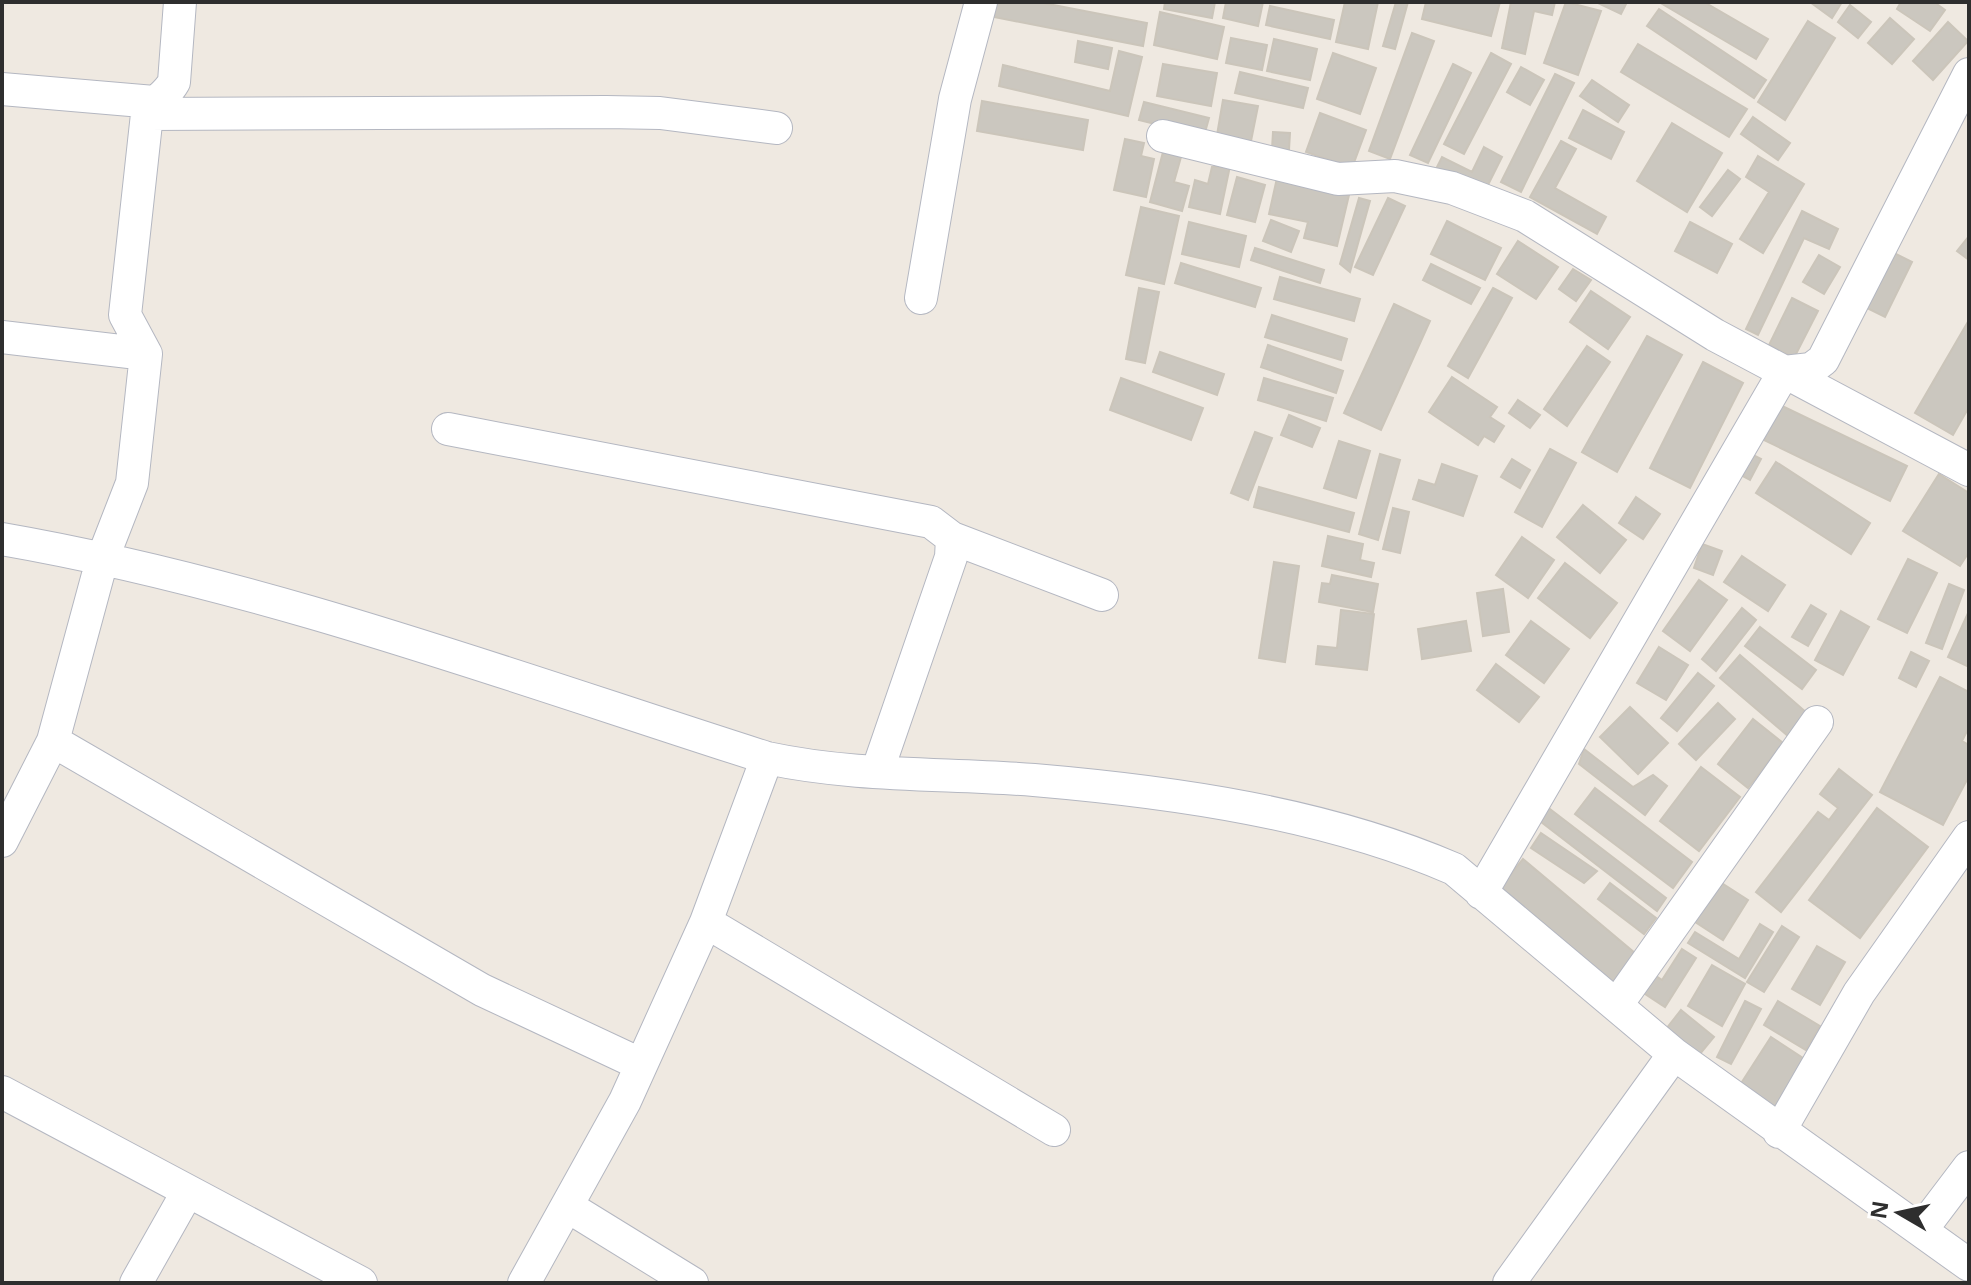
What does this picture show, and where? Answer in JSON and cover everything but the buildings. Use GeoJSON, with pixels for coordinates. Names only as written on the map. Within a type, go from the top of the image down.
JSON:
{"type":"FeatureCollection","features":[{"type":"Feature","properties":{"kind":"street"},"geometry":{"type":"LineString","coordinates":[[2,841],[53,741],[102,560],[132,483],[146,354],[125,315],[151,108],[168,93],[174,82],[180,2]]}},
{"type":"Feature","properties":{"kind":"street"},"geometry":{"type":"LineString","coordinates":[[921,298],[955,99],[981,2]]}},
{"type":"Feature","properties":{"kind":"street"},"geometry":{"type":"LineString","coordinates":[[1784,372],[1811,369],[1823,360],[1969,74]]}},
{"type":"Feature","properties":{"kind":"street"},"geometry":{"type":"LineString","coordinates":[[2,89],[151,108],[660,113],[776,128]]}},
{"type":"Feature","properties":{"kind":"street"},"geometry":{"type":"LineString","coordinates":[[1163,136],[1338,179],[1395,176],[1452,188],[1525,216],[1715,335],[1969,470]]}},
{"type":"Feature","properties":{"kind":"street"},"geometry":{"type":"LineString","coordinates":[[2,337],[146,354]]}},
{"type":"Feature","properties":{"kind":"street"},"geometry":{"type":"LineString","coordinates":[[1481,893],[1784,372]]}},
{"type":"Feature","properties":{"kind":"street"},"geometry":{"type":"LineString","coordinates":[[448,429],[931,522],[952,538],[1102,595]]}},
{"type":"Feature","properties":{"kind":"street"},"geometry":{"type":"LineString","coordinates":[[877,772],[951,557],[952,538]]}},
{"type":"Feature","properties":{"kind":"street"},"geometry":{"type":"LineString","coordinates":[[2,539],[102,560],[331,618],[767,758],[807,767],[1034,780],[1219,804],[1307,822],[1431,859],[1454,869],[1618,1003],[1674,1054],[1969,1265]]}},
{"type":"Feature","properties":{"kind":"street"},"geometry":{"type":"LineString","coordinates":[[1618,1003],[1817,722]]}},
{"type":"Feature","properties":{"kind":"street"},"geometry":{"type":"LineString","coordinates":[[53,741],[482,990],[640,1064]]}},
{"type":"Feature","properties":{"kind":"street"},"geometry":{"type":"LineString","coordinates":[[524,1283],[625,1101],[706,922],[767,758]]}},
{"type":"Feature","properties":{"kind":"street"},"geometry":{"type":"LineString","coordinates":[[1779,1132],[1859,993],[1969,837]]}},
{"type":"Feature","properties":{"kind":"street"},"geometry":{"type":"LineString","coordinates":[[706,922],[1054,1130]]}},
{"type":"Feature","properties":{"kind":"street"},"geometry":{"type":"LineString","coordinates":[[1509,1283],[1674,1054]]}},
{"type":"Feature","properties":{"kind":"street"},"geometry":{"type":"LineString","coordinates":[[2,1092],[361,1283]]}},
{"type":"Feature","properties":{"kind":"street"},"geometry":{"type":"LineString","coordinates":[[1922,1229],[1969,1167]]}},
{"type":"Feature","properties":{"kind":"street"},"geometry":{"type":"LineString","coordinates":[[136,1283],[188,1191]]}},
{"type":"Feature","properties":{"kind":"street"},"geometry":{"type":"LineString","coordinates":[[567,1206],[692,1283]]}}]}
